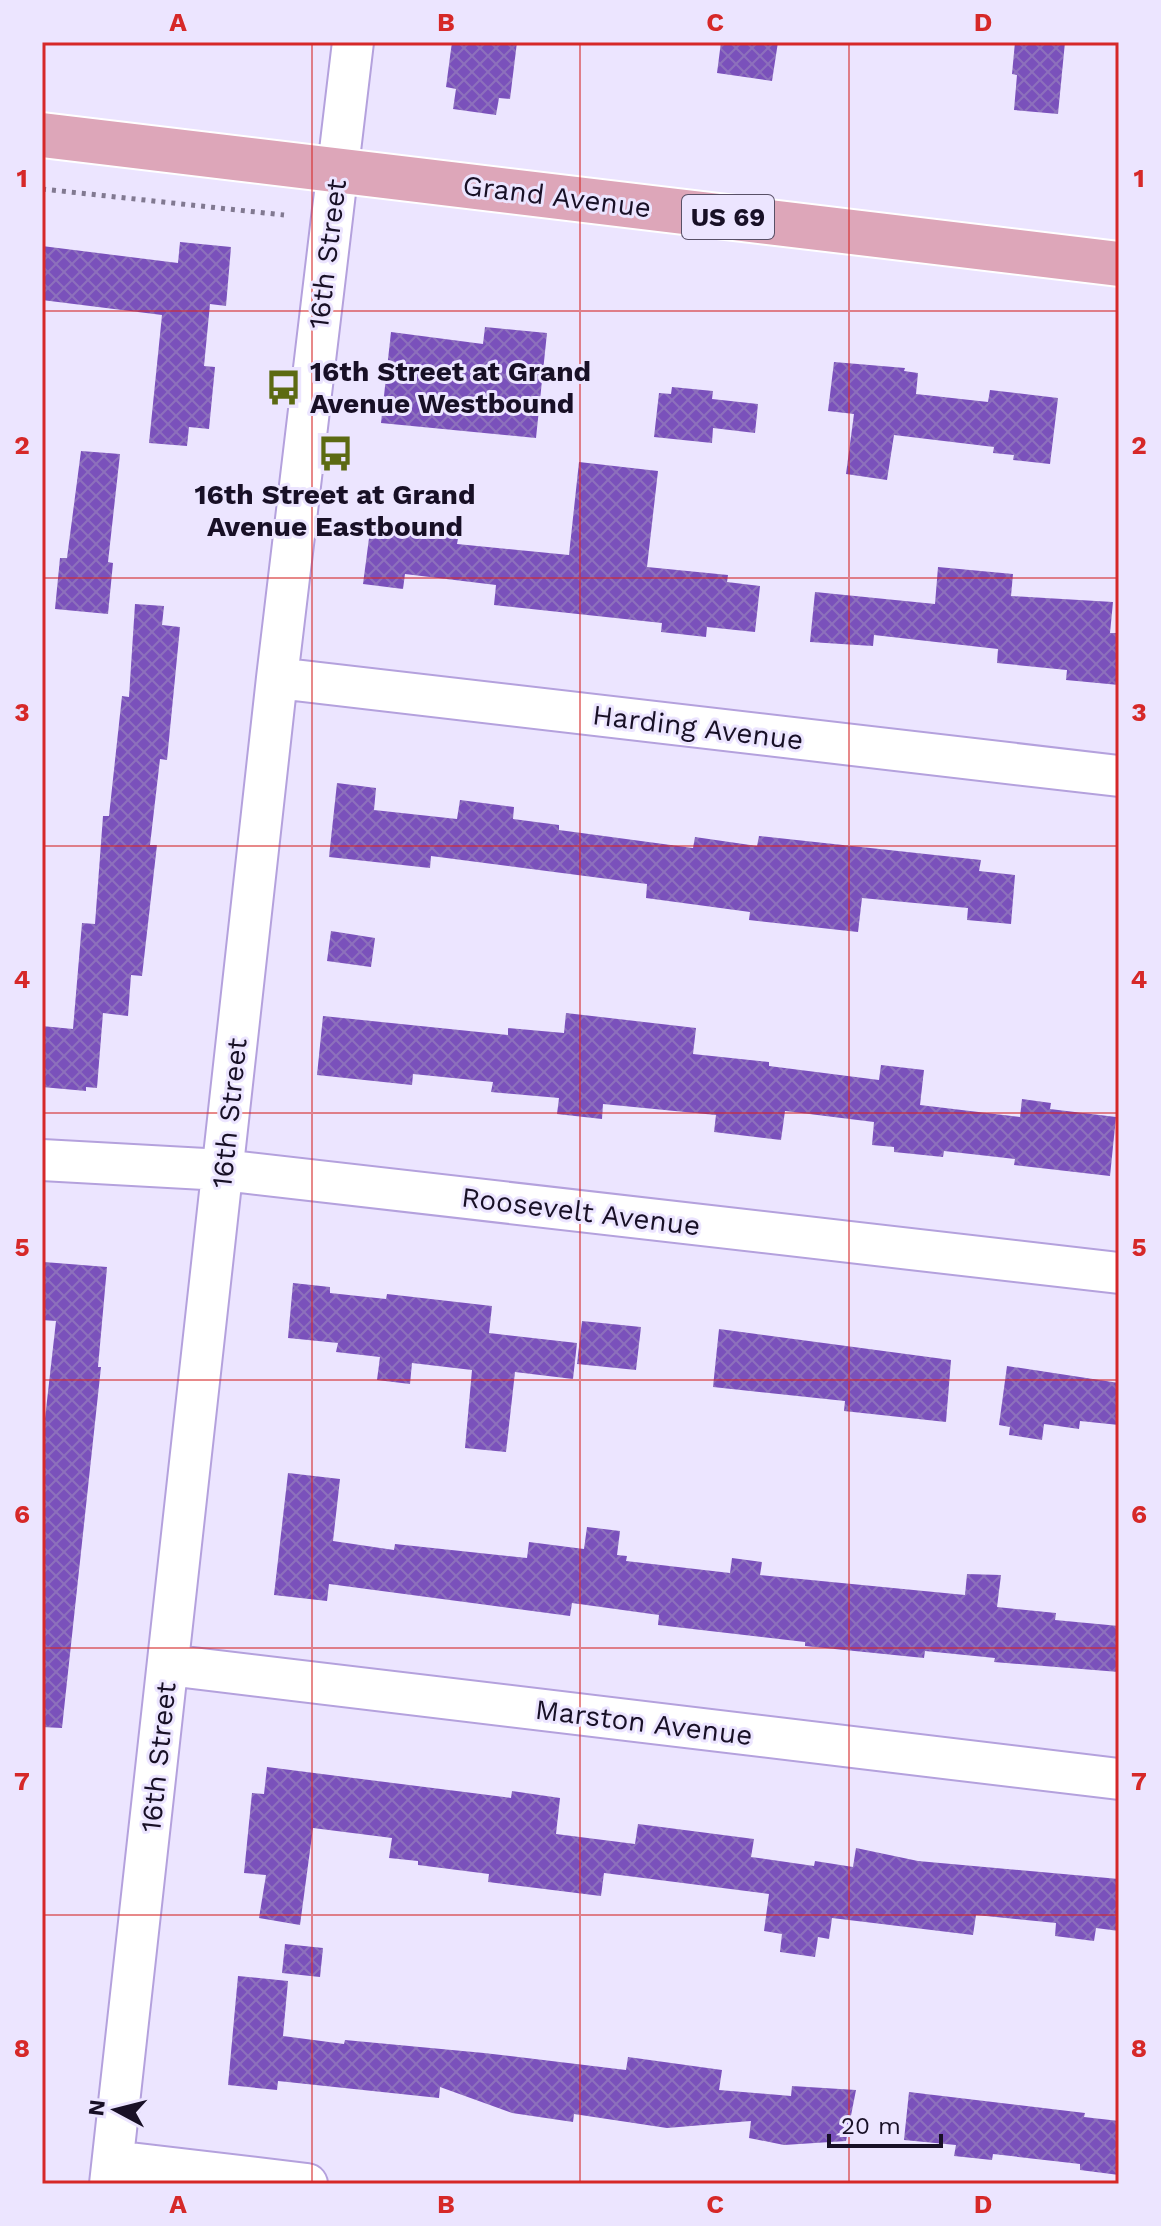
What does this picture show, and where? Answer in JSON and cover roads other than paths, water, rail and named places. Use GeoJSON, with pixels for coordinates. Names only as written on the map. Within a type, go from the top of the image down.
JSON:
{"type":"FeatureCollection","features":[{"type":"Feature","properties":{"kind":"main road","name":"Grand Avenue"},"geometry":{"type":"LineString","coordinates":[[42,135],[1119,264]]}},
{"type":"Feature","properties":{"kind":"street","name":"16th Street"},"geometry":{"type":"LineString","coordinates":[[112,2172],[277,678],[353,42]]}},
{"type":"Feature","properties":{"kind":"street","name":"Harding Avenue"},"geometry":{"type":"LineString","coordinates":[[277,678],[1119,776]]}},
{"type":"Feature","properties":{"kind":"street","name":"Roosevelt Avenue"},"geometry":{"type":"LineString","coordinates":[[42,1160],[223,1170],[1119,1273]]}},
{"type":"Feature","properties":{"kind":"street","name":"Marston Avenue"},"geometry":{"type":"LineString","coordinates":[[168,1665],[1119,1779]]}},
{"type":"Feature","properties":{"kind":"street"},"geometry":{"type":"LineString","coordinates":[[112,2172],[307,2184]]}},
{"type":"Feature","properties":{"kind":"place","name":"16th Street at Grand Avenue Westbound"},"geometry":{"type":"Point","coordinates":[284,387]}},
{"type":"Feature","properties":{"kind":"place","name":"16th Street at Grand Avenue Eastbound"},"geometry":{"type":"Point","coordinates":[335,454]}}]}
